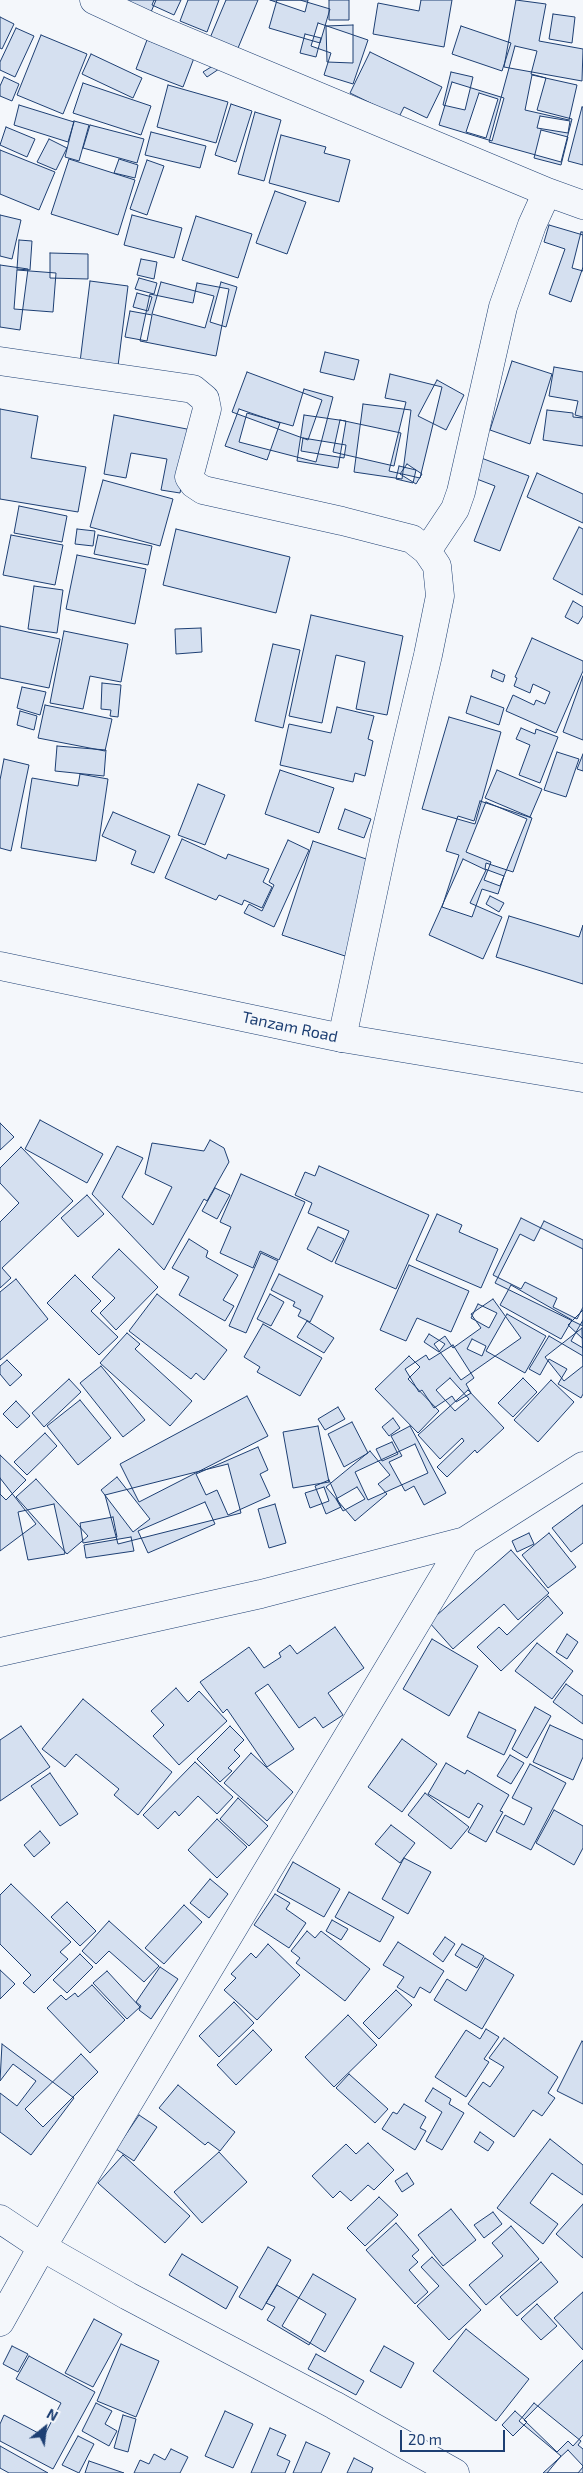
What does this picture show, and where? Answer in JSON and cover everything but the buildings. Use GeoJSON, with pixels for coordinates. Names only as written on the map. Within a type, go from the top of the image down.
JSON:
{"type":"FeatureCollection","features":[{"type":"Feature","properties":{"kind":"main road"},"geometry":{"type":"LineString","coordinates":[[94,0],[161,31],[547,192],[583,205]]}},
{"type":"Feature","properties":{"kind":"main road"},"geometry":{"type":"LineString","coordinates":[[427,551],[455,509],[461,492],[503,307],[532,225],[547,192]]}},
{"type":"Feature","properties":{"kind":"main road"},"geometry":{"type":"LineString","coordinates":[[0,361],[193,388],[204,399],[207,409],[189,477],[194,484],[203,490],[412,539],[427,551],[437,566],[440,596],[385,836],[342,1038]]}},
{"type":"Feature","properties":{"kind":"main road","name":"Tanzam Road"},"geometry":{"type":"LineString","coordinates":[[0,966],[342,1038],[583,1078]]}},
{"type":"Feature","properties":{"kind":"main road"},"geometry":{"type":"LineString","coordinates":[[0,1652],[261,1594],[465,1541],[583,1466]]}},
{"type":"Feature","properties":{"kind":"main road"},"geometry":{"type":"LineString","coordinates":[[0,2322],[42,2247],[465,1541]]}},
{"type":"Feature","properties":{"kind":"main road"},"geometry":{"type":"LineString","coordinates":[[0,2218],[42,2247],[455,2473]]}}]}
